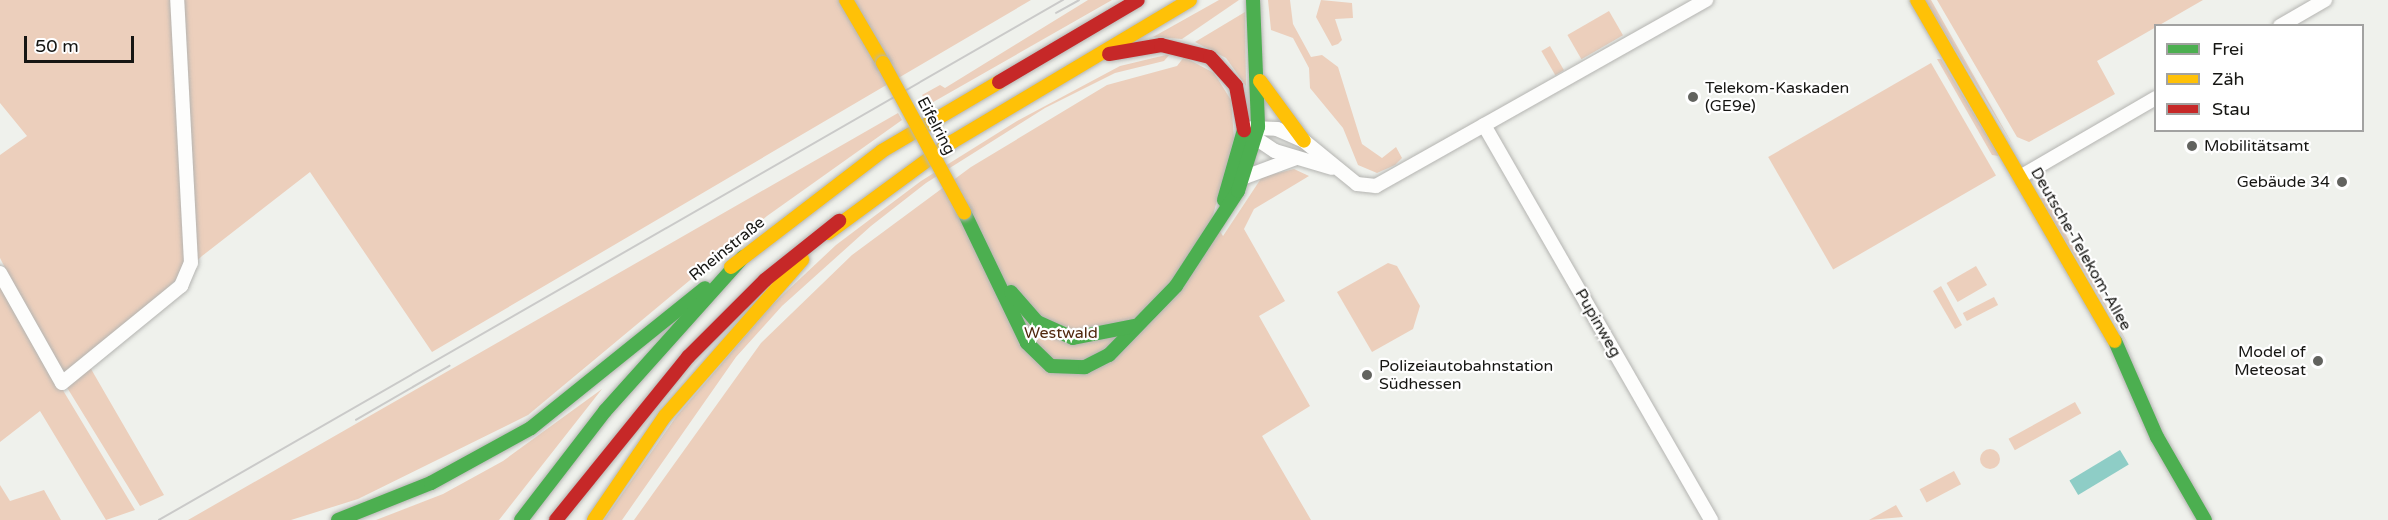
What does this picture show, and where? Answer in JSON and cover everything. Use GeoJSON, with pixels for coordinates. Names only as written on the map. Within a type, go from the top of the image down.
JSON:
{"type":"FeatureCollection","features":[{"type":"Feature","properties":{"kind":"main road","name":"Eifelring"},"geometry":{"type":"LineString","coordinates":[[846,0],[884,63],[995,269],[1027,343],[1058,369],[1078,369],[1101,361],[1149,317],[1214,231],[1245,177],[1252,132]]}},
{"type":"Feature","properties":{"kind":"main road","name":"Rheinstraße"},"geometry":{"type":"LineString","coordinates":[[338,520],[431,483],[531,428],[743,257],[882,151],[1138,0]]}},
{"type":"Feature","properties":{"kind":"main road"},"geometry":{"type":"LineString","coordinates":[[556,520],[695,349],[765,280],[839,221],[952,142],[1190,0]]}},
{"type":"Feature","properties":{"kind":"main road"},"geometry":{"type":"LineString","coordinates":[[1252,132],[1260,81],[1253,0]]}},
{"type":"Feature","properties":{"kind":"main road","name":"Deutsche-Telekom-Allee"},"geometry":{"type":"LineString","coordinates":[[1917,0],[2128,364],[2153,429],[2205,520]]}},
{"type":"Feature","properties":{"kind":"main road"},"geometry":{"type":"LineString","coordinates":[[1092,57],[1161,45],[1201,52],[1236,86],[1252,132]]}},
{"type":"Feature","properties":{"kind":"main road"},"geometry":{"type":"LineString","coordinates":[[1260,81],[1304,141]]}},
{"type":"Feature","properties":{"kind":"main road","name":"Eifelring"},"geometry":{"type":"LineString","coordinates":[[1214,231],[1252,132]]}},
{"type":"Feature","properties":{"kind":"main road"},"geometry":{"type":"LineString","coordinates":[[594,520],[665,416],[839,221]]}},
{"type":"Feature","properties":{"kind":"main road"},"geometry":{"type":"LineString","coordinates":[[521,520],[605,411],[743,257]]}},
{"type":"Feature","properties":{"kind":"main road","name":"Eifelring"},"geometry":{"type":"LineString","coordinates":[[995,269],[1037,322],[1073,338],[1114,334],[1149,317]]}},
{"type":"Feature","properties":{"kind":"street"},"geometry":{"type":"LineString","coordinates":[[0,273],[62,383],[181,286],[190,262],[177,0]]}},
{"type":"Feature","properties":{"kind":"street"},"geometry":{"type":"LineString","coordinates":[[1252,132],[1304,141],[1361,187],[1376,186],[1706,0]]}},
{"type":"Feature","properties":{"kind":"street"},"geometry":{"type":"LineString","coordinates":[[2283,24],[2325,0]]}},
{"type":"Feature","properties":{"kind":"street"},"geometry":{"type":"LineString","coordinates":[[2020,177],[2154,99]]}},
{"type":"Feature","properties":{"kind":"street","name":"Pupinweg"},"geometry":{"type":"LineString","coordinates":[[1484,125],[1711,520]]}},
{"type":"Feature","properties":{"kind":"street"},"geometry":{"type":"LineString","coordinates":[[1252,132],[1297,158],[1336,169]]}},
{"type":"Feature","properties":{"kind":"street"},"geometry":{"type":"LineString","coordinates":[[1245,177],[1297,158]]}},
{"type":"Feature","properties":{"kind":"green space"},"geometry":{"type":"Polygon","coordinates":[[[0,0],[1031,0],[432,352],[310,172],[202,256],[87,362],[164,495],[140,506],[63,381],[0,258],[0,155],[27,136],[0,103],[0,0]]]}},
{"type":"Feature","properties":{"kind":"green space"},"geometry":{"type":"Polygon","coordinates":[[[1088,0],[1112,0],[928,105],[922,95],[940,85],[945,88],[1088,0]]]}},
{"type":"Feature","properties":{"kind":"green space"},"geometry":{"type":"Polygon","coordinates":[[[1219,0],[1239,0],[1182,39],[1153,37],[1219,0]]]}},
{"type":"Feature","properties":{"kind":"green space"},"geometry":{"type":"Polygon","coordinates":[[[1268,0],[1290,0],[1293,24],[1311,57],[1322,55],[1338,67],[1362,144],[1382,158],[1396,147],[1402,158],[1395,165],[1377,173],[1358,165],[1343,128],[1310,88],[1309,68],[1293,38],[1271,30],[1268,0]]]}},
{"type":"Feature","properties":{"kind":"green space"},"geometry":{"type":"Polygon","coordinates":[[[1321,0],[1352,3],[1353,18],[1335,19],[1342,40],[1332,46],[1316,17],[1321,0]]]}},
{"type":"Feature","properties":{"kind":"green space"},"geometry":{"type":"Polygon","coordinates":[[[1925,0],[1931,0],[2014,147],[1925,0]]]}},
{"type":"Feature","properties":{"kind":"green space"},"geometry":{"type":"Polygon","coordinates":[[[1937,0],[2203,0],[2161,24],[2154,24],[2154,28],[2097,61],[2115,94],[2029,142],[2017,137],[1937,0]]]}},
{"type":"Feature","properties":{"kind":"green space"},"geometry":{"type":"Polygon","coordinates":[[[1609,11],[1623,35],[1581,59],[1567,35],[1609,11]]]}},
{"type":"Feature","properties":{"kind":"green space"},"geometry":{"type":"Polygon","coordinates":[[[1245,12],[1246,86],[1226,58],[1195,42],[1245,12]]]}},
{"type":"Feature","properties":{"kind":"green space"},"geometry":{"type":"Polygon","coordinates":[[[1550,46],[1564,70],[1555,75],[1541,51],[1550,46]]]}},
{"type":"Feature","properties":{"kind":"green space"},"geometry":{"type":"Polygon","coordinates":[[[1170,54],[1164,61],[1115,73],[1045,108],[926,183],[871,226],[782,306],[736,357],[622,520],[604,520],[676,417],[771,306],[836,245],[921,181],[1017,121],[1120,66],[1170,54]]]}},
{"type":"Feature","properties":{"kind":"green space","name":"Westwald"},"geometry":{"type":"Polygon","coordinates":[[[1184,57],[1214,73],[1231,100],[1234,138],[1212,219],[1223,236],[1262,177],[1294,169],[1309,176],[1254,209],[1244,229],[1285,301],[1259,316],[1310,406],[1262,436],[1311,520],[634,520],[761,343],[852,255],[971,167],[1107,85],[1177,66],[1184,57]]]}},
{"type":"Feature","properties":{"kind":"green space"},"geometry":{"type":"Polygon","coordinates":[[[1937,59],[1941,59],[1999,156],[1992,155],[1937,59]]]}},
{"type":"Feature","properties":{"kind":"green space"},"geometry":{"type":"Polygon","coordinates":[[[1931,63],[1996,176],[1833,270],[1768,157],[1931,63]]]}},
{"type":"Feature","properties":{"kind":"green space"},"geometry":{"type":"Polygon","coordinates":[[[898,113],[902,120],[767,216],[528,415],[358,499],[291,520],[188,520],[898,113]]]}},
{"type":"Feature","properties":{"kind":"green space"},"geometry":{"type":"Polygon","coordinates":[[[2040,198],[2045,198],[2132,351],[2040,198]]]}},
{"type":"Feature","properties":{"kind":"green space"},"geometry":{"type":"Polygon","coordinates":[[[1388,263],[1397,266],[1420,306],[1413,329],[1372,352],[1337,292],[1388,263]]]}},
{"type":"Feature","properties":{"kind":"green space"},"geometry":{"type":"Polygon","coordinates":[[[1976,266],[1987,285],[1958,302],[1947,283],[1976,266]]]}},
{"type":"Feature","properties":{"kind":"green space"},"geometry":{"type":"Polygon","coordinates":[[[0,277],[64,392],[135,510],[106,520],[40,411],[0,442],[0,277]]]}},
{"type":"Feature","properties":{"kind":"green space"},"geometry":{"type":"Polygon","coordinates":[[[1941,286],[1962,325],[1955,329],[1933,291],[1941,286]]]}},
{"type":"Feature","properties":{"kind":"green space"},"geometry":{"type":"Polygon","coordinates":[[[1994,297],[1998,305],[1967,321],[1963,313],[1994,297]]]}},
{"type":"Feature","properties":{"kind":"green space"},"geometry":{"type":"Polygon","coordinates":[[[602,389],[499,520],[376,520],[443,494],[503,461],[602,389]]]}},
{"type":"Feature","properties":{"kind":"green space"},"geometry":{"type":"Polygon","coordinates":[[[2075,402],[2081,413],[2015,450],[2009,439],[2075,402]]]}},
{"type":"Feature","properties":{"kind":"green space"},"geometry":{"type":"Polygon","coordinates":[[[1990,449],[1997,452],[2000,459],[1997,466],[1990,469],[1983,466],[1980,459],[1983,452],[1990,449]]]}},
{"type":"Feature","properties":{"kind":"green space"},"geometry":{"type":"Polygon","coordinates":[[[1954,471],[1961,484],[1927,503],[1920,489],[1954,471]]]}},
{"type":"Feature","properties":{"kind":"green space"},"geometry":{"type":"Polygon","coordinates":[[[0,485],[10,501],[44,490],[61,520],[0,520],[0,485]]]}},
{"type":"Feature","properties":{"kind":"green space"},"geometry":{"type":"Polygon","coordinates":[[[1896,505],[1903,517],[1869,520],[1896,505]]]}},
{"type":"Feature","properties":{"kind":"water"},"geometry":{"type":"Polygon","coordinates":[[[2120,450],[2129,465],[2078,495],[2069,480],[2120,450]]]}},
{"type":"Feature","properties":{"kind":"tram line"},"geometry":{"type":"LineString","coordinates":[[159,520],[1063,0]]}},
{"type":"Feature","properties":{"kind":"tram line"},"geometry":{"type":"LineString","coordinates":[[1056,13],[1079,0]]}},
{"type":"Feature","properties":{"kind":"tram line"},"geometry":{"type":"LineString","coordinates":[[356,420],[449,366]]}},
{"type":"Feature","properties":{"kind":"traffic: fast"},"geometry":{"type":"LineString","coordinates":[[1253,0],[1258,127]]}},
{"type":"Feature","properties":{"kind":"traffic: fast"},"geometry":{"type":"LineString","coordinates":[[964,212],[1027,343],[1051,366],[1085,367],[1109,355],[1176,286],[1238,191],[1258,127]]}},
{"type":"Feature","properties":{"kind":"traffic: fast"},"geometry":{"type":"LineString","coordinates":[[1224,200],[1244,130]]}},
{"type":"Feature","properties":{"kind":"traffic: fast"},"geometry":{"type":"LineString","coordinates":[[521,520],[605,411],[743,257]]}},
{"type":"Feature","properties":{"kind":"traffic: fast"},"geometry":{"type":"LineString","coordinates":[[338,520],[431,483],[531,428],[705,288]]}},
{"type":"Feature","properties":{"kind":"traffic: fast"},"geometry":{"type":"LineString","coordinates":[[1011,292],[1037,322],[1073,338],[1135,326]]}},
{"type":"Feature","properties":{"kind":"traffic: fast"},"geometry":{"type":"LineString","coordinates":[[2115,341],[2157,437],[2205,520]]}},
{"type":"Feature","properties":{"kind":"traffic: slow"},"geometry":{"type":"LineString","coordinates":[[846,0],[883,63]]}},
{"type":"Feature","properties":{"kind":"traffic: slow"},"geometry":{"type":"LineString","coordinates":[[828,233],[952,142],[1190,0]]}},
{"type":"Feature","properties":{"kind":"traffic: slow"},"geometry":{"type":"LineString","coordinates":[[1917,0],[2115,341]]}},
{"type":"Feature","properties":{"kind":"traffic: slow"},"geometry":{"type":"LineString","coordinates":[[883,63],[964,212]]}},
{"type":"Feature","properties":{"kind":"traffic: slow"},"geometry":{"type":"LineString","coordinates":[[1260,81],[1304,141]]}},
{"type":"Feature","properties":{"kind":"traffic: slow"},"geometry":{"type":"LineString","coordinates":[[731,267],[882,151],[999,82]]}},
{"type":"Feature","properties":{"kind":"traffic: slow"},"geometry":{"type":"LineString","coordinates":[[594,520],[665,416],[802,260]]}},
{"type":"Feature","properties":{"kind":"traffic: jam"},"geometry":{"type":"LineString","coordinates":[[999,82],[1138,0]]}},
{"type":"Feature","properties":{"kind":"traffic: jam"},"geometry":{"type":"LineString","coordinates":[[1109,54],[1161,45],[1210,57],[1236,86],[1244,130]]}},
{"type":"Feature","properties":{"kind":"traffic: jam"},"geometry":{"type":"LineString","coordinates":[[556,520],[688,357],[765,280],[839,221]]}},
{"type":"Feature","properties":{"kind":"place","name":"Telekom-Kaskaden (GE9e)"},"geometry":{"type":"Point","coordinates":[1693,97]}},
{"type":"Feature","properties":{"kind":"place","name":"Mobilitätsamt"},"geometry":{"type":"Point","coordinates":[2192,146]}},
{"type":"Feature","properties":{"kind":"place","name":"Gebäude 34"},"geometry":{"type":"Point","coordinates":[2342,182]}},
{"type":"Feature","properties":{"kind":"place","name":"Model of Meteosat"},"geometry":{"type":"Point","coordinates":[2318,361]}},
{"type":"Feature","properties":{"kind":"place","name":"Polizeiautobahnstation Südhessen"},"geometry":{"type":"Point","coordinates":[1367,375]}}]}
